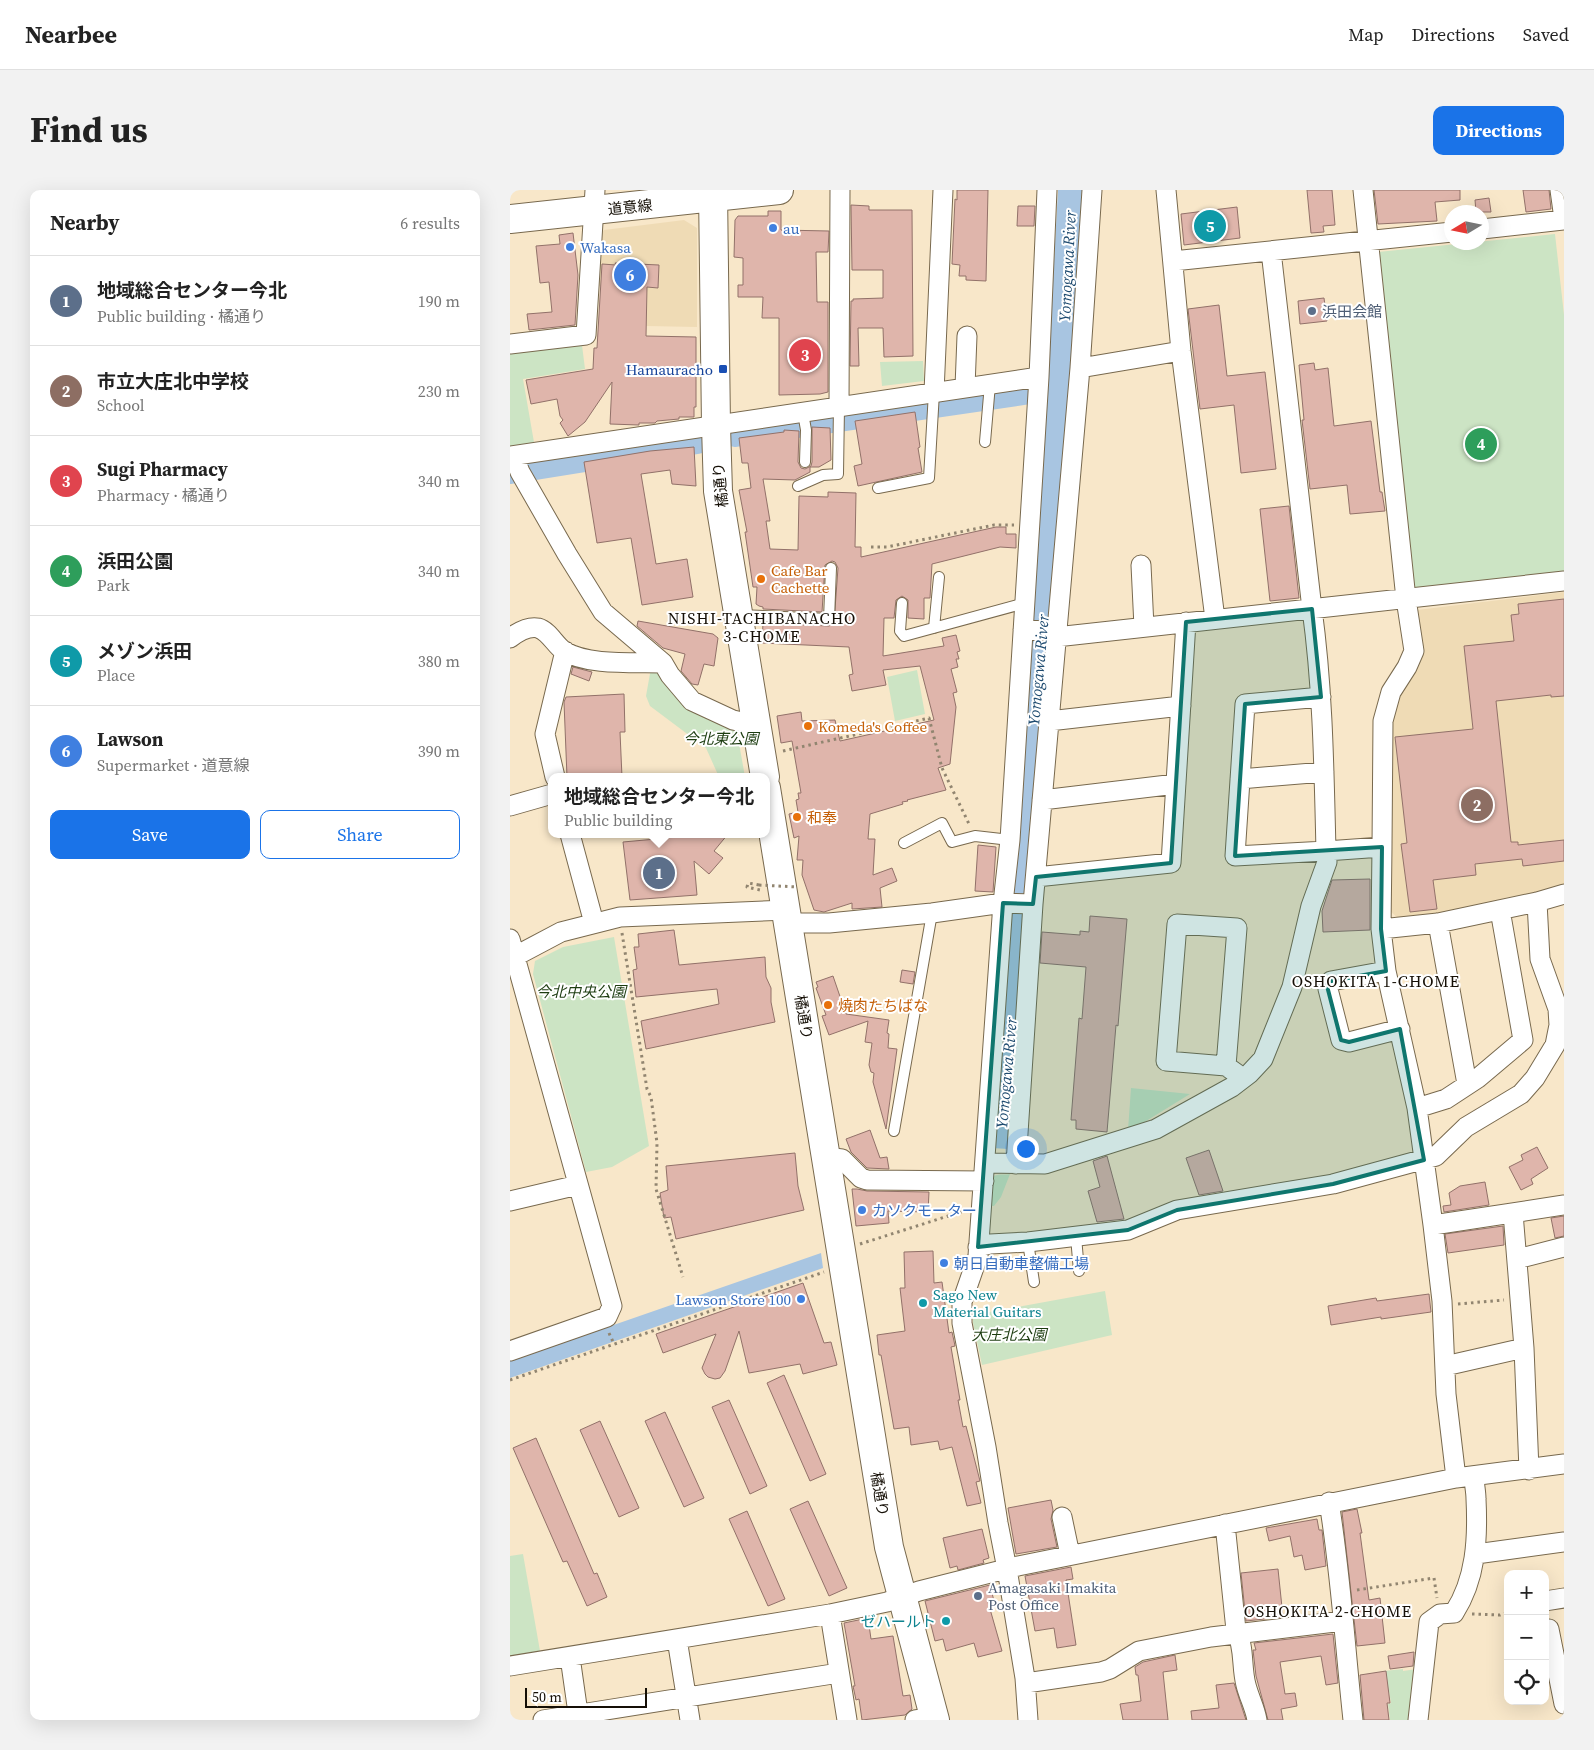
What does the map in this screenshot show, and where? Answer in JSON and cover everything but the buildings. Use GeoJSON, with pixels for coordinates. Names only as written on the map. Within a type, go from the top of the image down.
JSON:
{"type":"FeatureCollection","features":[{"type":"Feature","properties":{"kind":"street","name":"道意線"},"geometry":{"type":"LineString","coordinates":[[510,219],[594,200],[779,190]]}},
{"type":"Feature","properties":{"kind":"street"},"geometry":{"type":"LineString","coordinates":[[839,413],[840,190]]}},
{"type":"Feature","properties":{"kind":"street"},"geometry":{"type":"LineString","coordinates":[[934,399],[943,190]]}},
{"type":"Feature","properties":{"kind":"street"},"geometry":{"type":"LineString","coordinates":[[1028,1720],[1031,1683],[998,1523],[986,1447],[962,1323],[962,1302],[983,1246],[982,1205],[984,1172],[1025,630],[1025,603],[1040,377],[1046,190]]}},
{"type":"Feature","properties":{"kind":"street"},"geometry":{"type":"LineString","coordinates":[[1016,1164],[1030,904],[1036,877],[1054,633],[1080,368],[1092,190]]}},
{"type":"Feature","properties":{"kind":"street"},"geometry":{"type":"LineString","coordinates":[[1166,190],[1181,351],[1214,619]]}},
{"type":"Feature","properties":{"kind":"street"},"geometry":{"type":"LineString","coordinates":[[1363,190],[1406,599],[1414,651],[1407,667],[1391,692],[1383,721],[1381,929],[1386,971],[1417,1108],[1442,1306],[1446,1394],[1465,1477],[1476,1497],[1476,1554],[1462,1600],[1447,1614],[1429,1622],[1418,1720]]}},
{"type":"Feature","properties":{"kind":"street"},"geometry":{"type":"LineString","coordinates":[[1489,228],[1564,220],[1560,190]]}},
{"type":"Feature","properties":{"kind":"street","name":"橘通り"},"geometry":{"type":"LineString","coordinates":[[713,194],[718,491],[756,725],[770,765]]}},
{"type":"Feature","properties":{"kind":"street"},"geometry":{"type":"LineString","coordinates":[[510,344],[586,335],[594,200]]}},
{"type":"Feature","properties":{"kind":"street"},"geometry":{"type":"LineString","coordinates":[[1173,261],[1444,233]]}},
{"type":"Feature","properties":{"kind":"street"},"geometry":{"type":"LineString","coordinates":[[826,1157],[842,1159],[861,1178],[868,1180],[984,1172],[1016,1164],[1046,1164],[1156,1130],[1232,1086],[1263,1059],[1292,987],[1311,906],[1327,862],[1319,660],[1271,251]]}},
{"type":"Feature","properties":{"kind":"street"},"geometry":{"type":"LineString","coordinates":[[965,387],[967,336]]}},
{"type":"Feature","properties":{"kind":"street"},"geometry":{"type":"LineString","coordinates":[[1080,368],[1181,351]]}},
{"type":"Feature","properties":{"kind":"street"},"geometry":{"type":"LineString","coordinates":[[756,725],[733,720],[692,701],[670,676],[663,663],[603,612],[567,554],[515,461],[716,426],[804,420],[934,399],[965,387],[989,391],[1040,377]]}},
{"type":"Feature","properties":{"kind":"street"},"geometry":{"type":"LineString","coordinates":[[1141,564],[1144,627]]}},
{"type":"Feature","properties":{"kind":"street"},"geometry":{"type":"LineString","coordinates":[[1025,630],[1054,633],[1144,627],[1564,581]]}},
{"type":"Feature","properties":{"kind":"street"},"geometry":{"type":"LineString","coordinates":[[1036,877],[1171,862],[1186,622]]}},
{"type":"Feature","properties":{"kind":"street"},"geometry":{"type":"LineString","coordinates":[[510,638],[519,631],[536,628],[544,630],[564,651],[594,661],[663,663]]}},
{"type":"Feature","properties":{"kind":"street"},"geometry":{"type":"LineString","coordinates":[[554,773],[545,734],[564,651]]}},
{"type":"Feature","properties":{"kind":"street"},"geometry":{"type":"LineString","coordinates":[[1321,697],[1245,704],[1235,856],[1382,847]]}},
{"type":"Feature","properties":{"kind":"street"},"geometry":{"type":"LineString","coordinates":[[1049,721],[1181,706]]}},
{"type":"Feature","properties":{"kind":"street"},"geometry":{"type":"LineString","coordinates":[[1240,779],[1324,772]]}},
{"type":"Feature","properties":{"kind":"street"},"geometry":{"type":"LineString","coordinates":[[1042,800],[1176,784]]}},
{"type":"Feature","properties":{"kind":"street"},"geometry":{"type":"LineString","coordinates":[[510,806],[548,795]]}},
{"type":"Feature","properties":{"kind":"street","name":"橘通り"},"geometry":{"type":"LineString","coordinates":[[770,807],[791,907],[826,1157],[889,1547],[902,1597],[928,1719]]}},
{"type":"Feature","properties":{"kind":"street"},"geometry":{"type":"LineString","coordinates":[[571,838],[594,923]]}},
{"type":"Feature","properties":{"kind":"street"},"geometry":{"type":"LineString","coordinates":[[1381,929],[1438,924],[1537,902],[1564,894]]}},
{"type":"Feature","properties":{"kind":"street"},"geometry":{"type":"LineString","coordinates":[[983,1246],[1128,1230],[1177,1210],[1333,1184],[1436,1156],[1466,1127],[1521,1094],[1535,1078],[1555,1045],[1559,1025],[1558,1009],[1540,959],[1537,902]]}},
{"type":"Feature","properties":{"kind":"street"},"geometry":{"type":"LineString","coordinates":[[510,1351],[607,1317],[612,1306],[512,951],[561,932],[620,917],[791,907],[829,923],[932,913],[1005,903],[1030,904]]}},
{"type":"Feature","properties":{"kind":"street"},"geometry":{"type":"LineString","coordinates":[[1417,1108],[1446,1099],[1478,1078],[1523,1040],[1500,910]]}},
{"type":"Feature","properties":{"kind":"street"},"geometry":{"type":"LineString","coordinates":[[1226,1066],[1237,928],[1177,924],[1166,1061],[1226,1066],[1243,1078]]}},
{"type":"Feature","properties":{"kind":"street"},"geometry":{"type":"LineString","coordinates":[[1438,924],[1467,1084]]}},
{"type":"Feature","properties":{"kind":"street"},"geometry":{"type":"LineString","coordinates":[[1386,971],[1331,981],[1328,989],[1341,1040],[1349,1042],[1400,1030]]}},
{"type":"Feature","properties":{"kind":"street"},"geometry":{"type":"LineString","coordinates":[[510,1202],[578,1185]]}},
{"type":"Feature","properties":{"kind":"street"},"geometry":{"type":"LineString","coordinates":[[1433,1225],[1564,1205]]}},
{"type":"Feature","properties":{"kind":"street"},"geometry":{"type":"LineString","coordinates":[[1512,1213],[1524,1348],[1529,1470]]}},
{"type":"Feature","properties":{"kind":"street"},"geometry":{"type":"LineString","coordinates":[[1516,1259],[1564,1247]]}},
{"type":"Feature","properties":{"kind":"street"},"geometry":{"type":"LineString","coordinates":[[1445,1366],[1524,1348]]}},
{"type":"Feature","properties":{"kind":"street"},"geometry":{"type":"LineString","coordinates":[[510,1666],[830,1614],[887,1602],[919,1591],[1007,1568],[1329,1502],[1465,1477],[1564,1464]]}},
{"type":"Feature","properties":{"kind":"street"},"geometry":{"type":"LineString","coordinates":[[1329,1502],[1341,1593],[1353,1720]]}},
{"type":"Feature","properties":{"kind":"street"},"geometry":{"type":"LineString","coordinates":[[1062,1516],[1070,1556]]}},
{"type":"Feature","properties":{"kind":"street"},"geometry":{"type":"LineString","coordinates":[[1225,1524],[1236,1630],[1241,1640],[1246,1685],[1255,1708],[1257,1720]]}},
{"type":"Feature","properties":{"kind":"street"},"geometry":{"type":"LineString","coordinates":[[1476,1554],[1564,1542]]}},
{"type":"Feature","properties":{"kind":"street"},"geometry":{"type":"LineString","coordinates":[[1549,1601],[1564,1598]]}},
{"type":"Feature","properties":{"kind":"street"},"geometry":{"type":"LineString","coordinates":[[830,1614],[847,1720]]}},
{"type":"Feature","properties":{"kind":"street"},"geometry":{"type":"LineString","coordinates":[[1031,1683],[1100,1672],[1110,1669],[1139,1651],[1211,1637],[1343,1621]]}},
{"type":"Feature","properties":{"kind":"street"},"geometry":{"type":"LineString","coordinates":[[1549,1629],[1564,1704]]}},
{"type":"Feature","properties":{"kind":"street"},"geometry":{"type":"LineString","coordinates":[[677,1639],[690,1720]]}},
{"type":"Feature","properties":{"kind":"street"},"geometry":{"type":"LineString","coordinates":[[570,1656],[579,1717]]}},
{"type":"Feature","properties":{"kind":"street"},"geometry":{"type":"LineString","coordinates":[[544,1720],[579,1717],[686,1697],[839,1673]]}},
{"type":"Feature","properties":{"kind":"lane"},"geometry":{"type":"LineString","coordinates":[[985,442],[989,391]]}},
{"type":"Feature","properties":{"kind":"lane"},"geometry":{"type":"LineString","coordinates":[[878,488],[929,478],[934,399]]}},
{"type":"Feature","properties":{"kind":"lane"},"geometry":{"type":"LineString","coordinates":[[798,486],[823,475],[838,474],[839,413]]}},
{"type":"Feature","properties":{"kind":"lane"},"geometry":{"type":"LineString","coordinates":[[804,420],[805,462]]}},
{"type":"Feature","properties":{"kind":"lane"},"geometry":{"type":"LineString","coordinates":[[739,615],[829,618],[835,579],[831,568]]}},
{"type":"Feature","properties":{"kind":"lane"},"geometry":{"type":"LineString","coordinates":[[934,628],[939,578]]}},
{"type":"Feature","properties":{"kind":"lane"},"geometry":{"type":"LineString","coordinates":[[902,603],[900,631],[904,636],[1025,603]]}},
{"type":"Feature","properties":{"kind":"lane"},"geometry":{"type":"LineString","coordinates":[[904,843],[942,823],[952,842],[975,836],[1010,840]]}},
{"type":"Feature","properties":{"kind":"lane"},"geometry":{"type":"LineString","coordinates":[[894,1131],[932,913]]}},
{"type":"Feature","properties":{"kind":"lane"},"geometry":{"type":"LineString","coordinates":[[1076,1237],[1079,1272]]}},
{"type":"Feature","properties":{"kind":"lane"},"geometry":{"type":"LineString","coordinates":[[1028,1242],[1034,1282]]}},
{"type":"Feature","properties":{"kind":"path"},"geometry":{"type":"LineString","coordinates":[[871,546],[887,547],[994,525],[1030,526]]}},
{"type":"Feature","properties":{"kind":"path"},"geometry":{"type":"LineString","coordinates":[[770,765],[929,718],[942,768],[975,836]]}},
{"type":"Feature","properties":{"kind":"path"},"geometry":{"type":"LineString","coordinates":[[760,890],[747,887],[748,883],[759,885],[791,907]]}},
{"type":"Feature","properties":{"kind":"path"},"geometry":{"type":"LineString","coordinates":[[620,917],[647,1088],[651,1097],[657,1143],[656,1189],[683,1277]]}},
{"type":"Feature","properties":{"kind":"path"},"geometry":{"type":"LineString","coordinates":[[510,1380],[982,1205]]}},
{"type":"Feature","properties":{"kind":"path"},"geometry":{"type":"LineString","coordinates":[[1442,1306],[1520,1298]]}},
{"type":"Feature","properties":{"kind":"path"},"geometry":{"type":"LineString","coordinates":[[1341,1593],[1434,1578],[1447,1614],[1504,1614]]}},
{"type":"Feature","properties":{"kind":"highlighted area"},"geometry":{"type":"Polygon","coordinates":[[[1312,609],[1321,697],[1245,704],[1235,856],[1382,847],[1381,929],[1386,971],[1326,982],[1341,1040],[1349,1042],[1400,1029],[1424,1160],[1333,1184],[1177,1210],[1128,1230],[978,1247],[1003,903],[1033,904],[1036,877],[1171,863],[1186,622],[1312,609]]]}},
{"type":"Feature","properties":{"kind":"shaded area"},"geometry":{"type":"Polygon","coordinates":[[[684,220],[697,228],[697,327],[646,326],[647,288],[597,286],[599,235],[604,230],[684,220]]]}},
{"type":"Feature","properties":{"kind":"shaded area"},"geometry":{"type":"Polygon","coordinates":[[[1564,592],[1564,885],[1535,895],[1508,897],[1456,914],[1412,916],[1399,919],[1390,911],[1391,724],[1417,610],[1564,592]]]}},
{"type":"Feature","properties":{"kind":"green space"},"geometry":{"type":"Polygon","coordinates":[[[1555,234],[1564,315],[1564,572],[1415,589],[1378,252],[1444,245],[1444,250],[1489,250],[1489,241],[1555,234]]]}},
{"type":"Feature","properties":{"kind":"green space"},"geometry":{"type":"Polygon","coordinates":[[[582,345],[585,369],[523,379],[535,448],[510,452],[510,353],[582,345]]]}},
{"type":"Feature","properties":{"kind":"green space"},"geometry":{"type":"Polygon","coordinates":[[[923,361],[924,381],[882,386],[880,362],[923,361]]]}},
{"type":"Feature","properties":{"kind":"green space","name":"今北東公園"},"geometry":{"type":"Polygon","coordinates":[[[651,668],[662,669],[736,726],[744,773],[717,773],[706,748],[650,706],[646,696],[651,668]]]}},
{"type":"Feature","properties":{"kind":"green space"},"geometry":{"type":"Polygon","coordinates":[[[917,670],[925,714],[895,721],[887,677],[917,670]]]}},
{"type":"Feature","properties":{"kind":"green space","name":"今北中央公園"},"geometry":{"type":"Polygon","coordinates":[[[614,937],[649,1146],[612,1167],[586,1172],[533,974],[535,961],[563,947],[614,937]]]}},
{"type":"Feature","properties":{"kind":"green space"},"geometry":{"type":"Polygon","coordinates":[[[1131,1088],[1190,1094],[1138,1126],[1128,1130],[1131,1088]]]}},
{"type":"Feature","properties":{"kind":"green space"},"geometry":{"type":"Polygon","coordinates":[[[1010,1174],[1001,1197],[994,1206],[987,1206],[991,1180],[997,1175],[1010,1174]]]}},
{"type":"Feature","properties":{"kind":"green space","name":"大庄北公園"},"geometry":{"type":"Polygon","coordinates":[[[1105,1291],[1112,1335],[982,1365],[973,1315],[1105,1291]]]}},
{"type":"Feature","properties":{"kind":"green space"},"geometry":{"type":"Polygon","coordinates":[[[523,1554],[540,1651],[510,1656],[510,1556],[523,1554]]]}},
{"type":"Feature","properties":{"kind":"green space"},"geometry":{"type":"Polygon","coordinates":[[[1403,1669],[1403,1671],[1417,1669],[1412,1720],[1390,1720],[1388,1704],[1391,1703],[1389,1691],[1386,1691],[1384,1671],[1403,1669]]]}},
{"type":"Feature","properties":{"kind":"water","name":"Yomogawa River"},"geometry":{"type":"Polygon","coordinates":[[[1058,190],[1082,190],[1076,302],[1029,860],[1008,1149],[992,1148],[1047,386],[1058,190]]]}},
{"type":"Feature","properties":{"kind":"water"},"geometry":{"type":"Polygon","coordinates":[[[821,1253],[823,1268],[510,1378],[510,1361],[821,1253]]]}},
{"type":"Feature","properties":{"kind":"waterway"},"geometry":{"type":"LineString","coordinates":[[735,432],[1030,389]]}},
{"type":"Feature","properties":{"kind":"waterway"},"geometry":{"type":"LineString","coordinates":[[510,469],[697,439]]}},
{"type":"Feature","properties":{"kind":"place","name":"メゾン浜田"},"geometry":{"type":"Point","coordinates":[1210,226]}},
{"type":"Feature","properties":{"kind":"place","name":"au"},"geometry":{"type":"Point","coordinates":[773,228]}},
{"type":"Feature","properties":{"kind":"place","name":"Wakasa"},"geometry":{"type":"Point","coordinates":[570,247]}},
{"type":"Feature","properties":{"kind":"place","name":"Lawson"},"geometry":{"type":"Point","coordinates":[630,275]}},
{"type":"Feature","properties":{"kind":"place","name":"浜田会館"},"geometry":{"type":"Point","coordinates":[1312,311]}},
{"type":"Feature","properties":{"kind":"place","name":"Sugi Pharmacy"},"geometry":{"type":"Point","coordinates":[805,355]}},
{"type":"Feature","properties":{"kind":"place","name":"Hamauracho"},"geometry":{"type":"Point","coordinates":[723,369]}},
{"type":"Feature","properties":{"kind":"place","name":"浜田公園"},"geometry":{"type":"Point","coordinates":[1481,444]}},
{"type":"Feature","properties":{"kind":"place","name":"Cafe Bar Cachette"},"geometry":{"type":"Point","coordinates":[761,579]}},
{"type":"Feature","properties":{"kind":"place","name":"Komeda's Coffee"},"geometry":{"type":"Point","coordinates":[808,726]}},
{"type":"Feature","properties":{"kind":"place","name":"市立大庄北中学校"},"geometry":{"type":"Point","coordinates":[1477,805]}},
{"type":"Feature","properties":{"kind":"place","name":"和奉"},"geometry":{"type":"Point","coordinates":[797,817]}},
{"type":"Feature","properties":{"kind":"place","name":"地域総合センター今北"},"geometry":{"type":"Point","coordinates":[659,873]}},
{"type":"Feature","properties":{"kind":"place","name":"焼肉たちばな"},"geometry":{"type":"Point","coordinates":[828,1005]}},
{"type":"Feature","properties":{"kind":"place","name":"カソクモーター"},"geometry":{"type":"Point","coordinates":[862,1210]}},
{"type":"Feature","properties":{"kind":"place","name":"朝日自動車整備工場"},"geometry":{"type":"Point","coordinates":[944,1263]}},
{"type":"Feature","properties":{"kind":"place","name":"Lawson Store 100"},"geometry":{"type":"Point","coordinates":[801,1299]}},
{"type":"Feature","properties":{"kind":"place","name":"Sago New Material Guitars"},"geometry":{"type":"Point","coordinates":[923,1303]}},
{"type":"Feature","properties":{"kind":"place","name":"Amagasaki Imakita Post Office"},"geometry":{"type":"Point","coordinates":[978,1596]}},
{"type":"Feature","properties":{"kind":"place","name":"ゼハールト"},"geometry":{"type":"Point","coordinates":[946,1621]}},
{"type":"Feature","properties":{"kind":"district","name":"NISHI-TACHIBANACHO 3-CHOME"},"geometry":{"type":"Point","coordinates":[762,627]}},
{"type":"Feature","properties":{"kind":"district","name":"OSHOKITA 1-CHOME"},"geometry":{"type":"Point","coordinates":[1376,981]}},
{"type":"Feature","properties":{"kind":"district","name":"OSHOKITA 2-CHOME"},"geometry":{"type":"Point","coordinates":[1328,1611]}}]}
